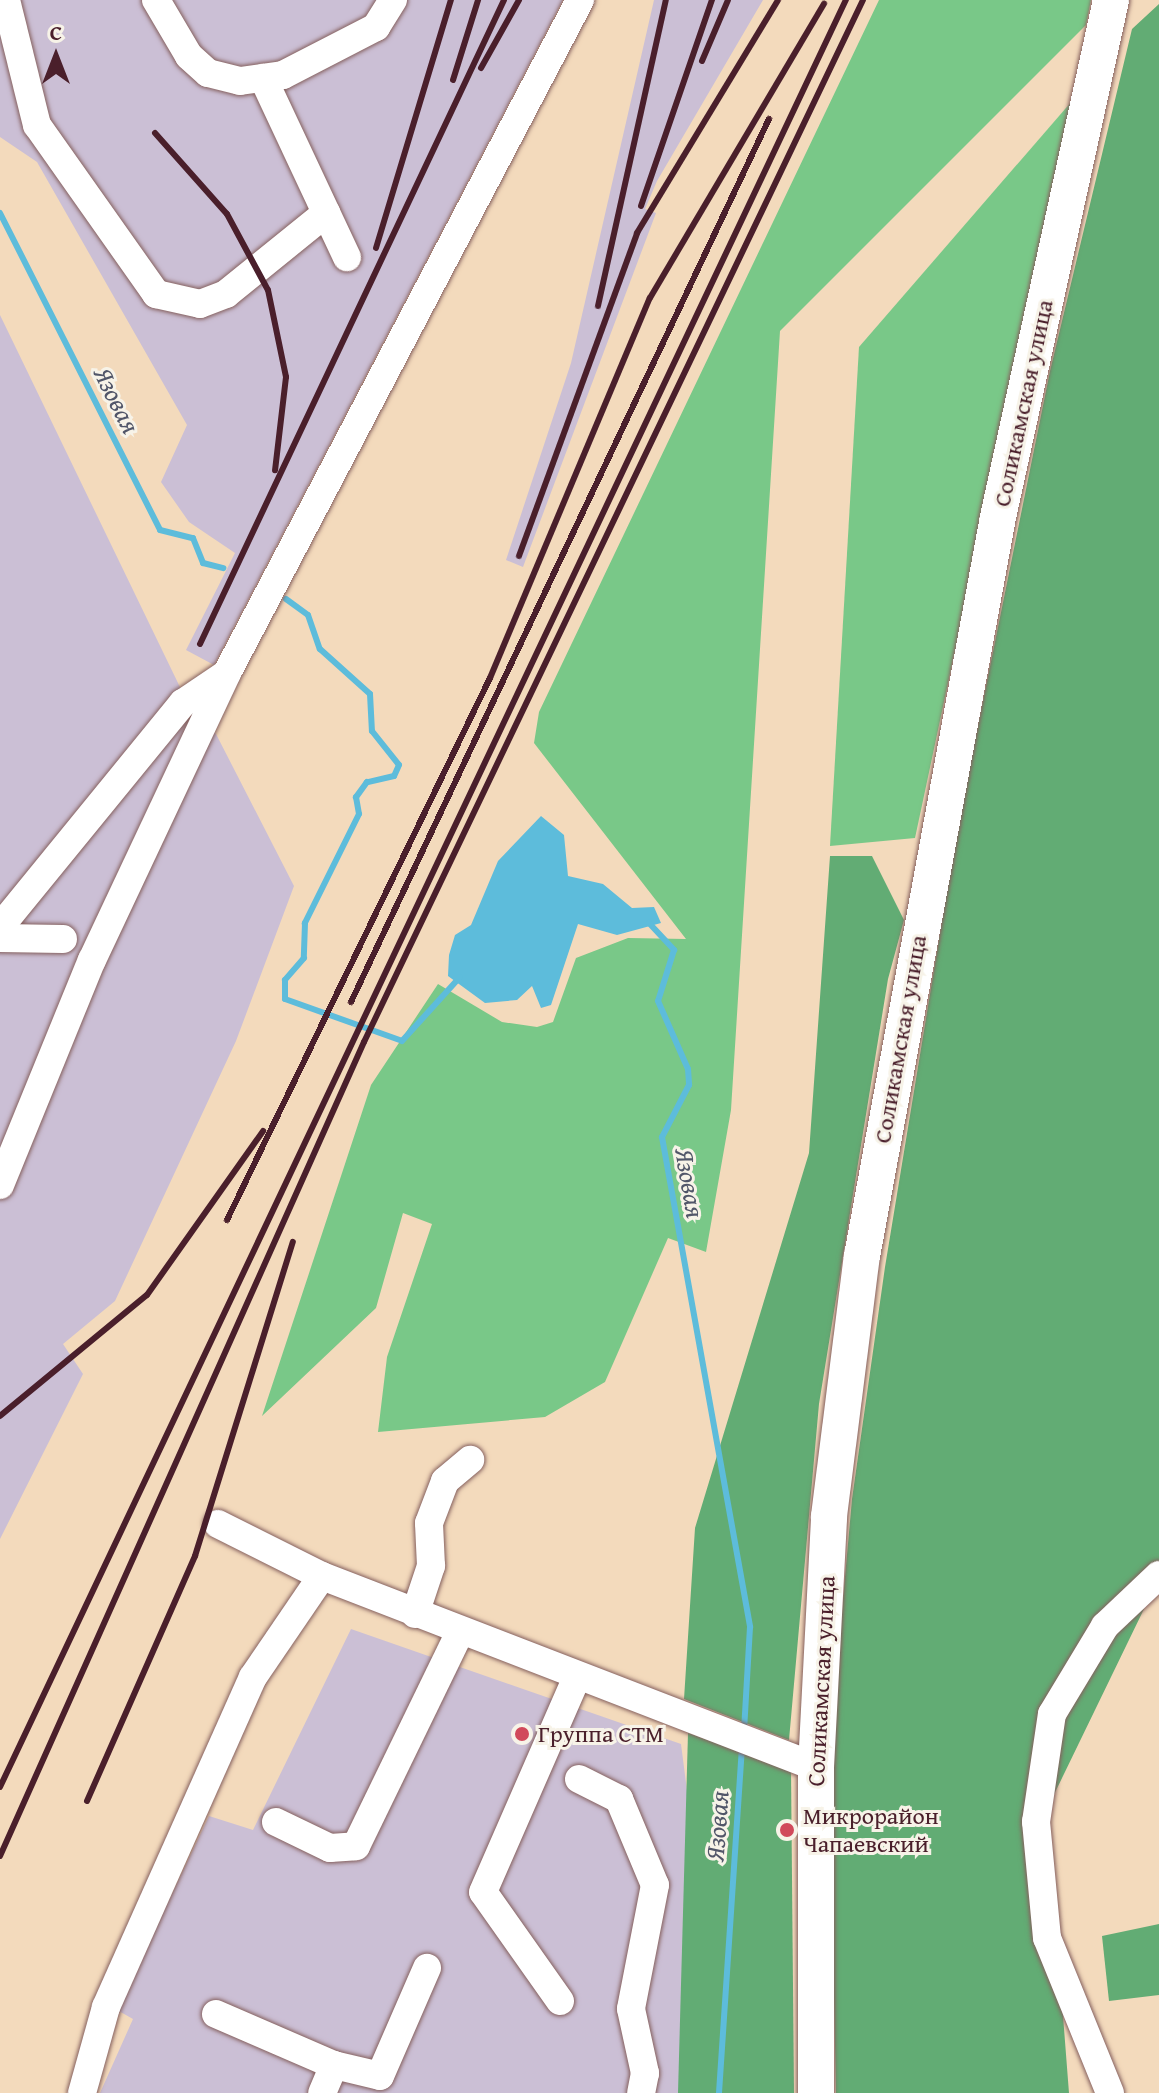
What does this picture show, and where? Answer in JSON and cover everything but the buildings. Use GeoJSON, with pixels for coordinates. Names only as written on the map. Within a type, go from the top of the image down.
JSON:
{"type":"FeatureCollection","features":[{"type":"Feature","properties":{"kind":"main road","name":"Соликамская улица"},"geometry":{"type":"LineString","coordinates":[[816,2093],[816,1767],[829,1516],[889,1094],[998,517],[1111,0]]}},
{"type":"Feature","properties":{"kind":"street"},"geometry":{"type":"LineString","coordinates":[[6,0],[37,125],[156,294],[200,304],[226,294],[326,213]]}},
{"type":"Feature","properties":{"kind":"street"},"geometry":{"type":"LineString","coordinates":[[156,0],[208,73],[263,78],[283,75],[376,27],[393,0]]}},
{"type":"Feature","properties":{"kind":"street"},"geometry":{"type":"LineString","coordinates":[[0,1185],[66,1037],[92,960],[227,673],[580,0]]}},
{"type":"Feature","properties":{"kind":"street"},"geometry":{"type":"LineString","coordinates":[[263,78],[347,257]]}},
{"type":"Feature","properties":{"kind":"street"},"geometry":{"type":"LineString","coordinates":[[0,927],[183,703],[227,673]]}},
{"type":"Feature","properties":{"kind":"street"},"geometry":{"type":"LineString","coordinates":[[0,938],[63,939]]}},
{"type":"Feature","properties":{"kind":"street"},"geometry":{"type":"LineString","coordinates":[[415,1614],[431,1566],[429,1523],[445,1481],[470,1460]]}},
{"type":"Feature","properties":{"kind":"street"},"geometry":{"type":"LineString","coordinates":[[218,1524],[322,1576],[415,1614],[576,1679],[816,1767]]}},
{"type":"Feature","properties":{"kind":"street"},"geometry":{"type":"LineString","coordinates":[[1110,2093],[1047,1938],[1036,1822],[1052,1714],[1105,1626],[1159,1575]]}},
{"type":"Feature","properties":{"kind":"street"},"geometry":{"type":"LineString","coordinates":[[82,2093],[106,2007],[253,1677],[322,1576]]}},
{"type":"Feature","properties":{"kind":"street"},"geometry":{"type":"LineString","coordinates":[[276,1822],[330,1848],[356,1846],[460,1632]]}},
{"type":"Feature","properties":{"kind":"street"},"geometry":{"type":"LineString","coordinates":[[560,2001],[483,1892],[576,1679]]}},
{"type":"Feature","properties":{"kind":"street"},"geometry":{"type":"LineString","coordinates":[[579,1779],[619,1799],[655,1885],[631,2009],[645,2073],[641,2093]]}},
{"type":"Feature","properties":{"kind":"street"},"geometry":{"type":"LineString","coordinates":[[216,2014],[334,2065],[380,2076],[427,1968]]}},
{"type":"Feature","properties":{"kind":"street"},"geometry":{"type":"LineString","coordinates":[[322,2093],[334,2065]]}},
{"type":"Feature","properties":{"kind":"shaded area"},"geometry":{"type":"Polygon","coordinates":[[[0,0],[563,0],[214,665],[186,650],[235,553],[189,522],[161,482],[187,425],[37,162],[0,137],[0,0]]]}},
{"type":"Feature","properties":{"kind":"shaded area"},"geometry":{"type":"Polygon","coordinates":[[[654,0],[763,0],[657,181],[645,209],[656,213],[523,567],[506,560],[571,363],[654,0]]]}},
{"type":"Feature","properties":{"kind":"shaded area"},"geometry":{"type":"Polygon","coordinates":[[[0,315],[193,714],[216,734],[294,886],[236,1041],[115,1301],[63,1344],[83,1374],[0,1539],[0,315]]]}},
{"type":"Feature","properties":{"kind":"shaded area"},"geometry":{"type":"Polygon","coordinates":[[[351,1629],[681,1744],[726,2093],[100,2093],[133,2019],[117,2010],[209,1816],[253,1830],[351,1629]]]}},
{"type":"Feature","properties":{"kind":"green space"},"geometry":{"type":"Polygon","coordinates":[[[879,0],[1091,0],[1086,25],[780,331],[731,1110],[706,1252],[668,1238],[605,1382],[545,1417],[378,1432],[387,1357],[432,1224],[403,1213],[376,1308],[262,1416],[371,1085],[438,984],[502,1022],[537,1027],[553,1022],[576,958],[628,938],[686,939],[534,743],[539,712],[879,0]]]}},
{"type":"Feature","properties":{"kind":"green space"},"geometry":{"type":"Polygon","coordinates":[[[1159,4],[1159,1578],[1047,1809],[1069,2093],[836,2093],[829,1755],[852,1499],[885,1267],[958,824],[1050,371],[1132,29],[1159,4]]]}},
{"type":"Feature","properties":{"kind":"green space"},"geometry":{"type":"Polygon","coordinates":[[[1072,101],[915,838],[830,846],[859,347],[1072,101]]]}},
{"type":"Feature","properties":{"kind":"green space"},"geometry":{"type":"Polygon","coordinates":[[[830,856],[872,856],[904,920],[888,979],[819,1404],[789,1740],[684,1699],[695,1528],[809,1153],[830,856]]]}},
{"type":"Feature","properties":{"kind":"green space"},"geometry":{"type":"Polygon","coordinates":[[[688,1733],[791,1769],[794,2093],[678,2093],[688,1733]]]}},
{"type":"Feature","properties":{"kind":"green space"},"geometry":{"type":"Polygon","coordinates":[[[1159,1924],[1159,1995],[1109,2001],[1102,1936],[1159,1924]]]}},
{"type":"Feature","properties":{"kind":"water"},"geometry":{"type":"Polygon","coordinates":[[[541,816],[564,835],[568,876],[603,884],[632,908],[654,907],[661,923],[617,935],[578,924],[551,1005],[541,1008],[532,986],[517,1000],[485,1003],[448,976],[449,955],[455,935],[471,925],[498,861],[541,816]]]}},
{"type":"Feature","properties":{"kind":"waterway","name":"Язовая"},"geometry":{"type":"LineString","coordinates":[[0,213],[160,530],[193,538],[203,563],[223,568]]}},
{"type":"Feature","properties":{"kind":"waterway","name":"Язовая"},"geometry":{"type":"LineString","coordinates":[[286,599],[308,615],[320,649],[370,694],[372,731],[399,765],[394,776],[367,782],[356,797],[359,814],[305,923],[304,958],[285,980],[285,999],[402,1041],[460,977]]}},
{"type":"Feature","properties":{"kind":"waterway","name":"Язовая"},"geometry":{"type":"LineString","coordinates":[[649,923],[674,950],[658,1001],[688,1069],[689,1085],[662,1137],[750,1627],[744,1730]]}},
{"type":"Feature","properties":{"kind":"waterway","name":"Язовая"},"geometry":{"type":"LineString","coordinates":[[719,2093],[742,1745]]}},
{"type":"Feature","properties":{"kind":"railway"},"geometry":{"type":"LineString","coordinates":[[376,248],[451,0]]}},
{"type":"Feature","properties":{"kind":"railway"},"geometry":{"type":"LineString","coordinates":[[453,80],[478,0]]}},
{"type":"Feature","properties":{"kind":"railway"},"geometry":{"type":"LineString","coordinates":[[200,644],[504,0]]}},
{"type":"Feature","properties":{"kind":"railway"},"geometry":{"type":"LineString","coordinates":[[481,68],[519,0]]}},
{"type":"Feature","properties":{"kind":"railway"},"geometry":{"type":"LineString","coordinates":[[598,306],[666,0]]}},
{"type":"Feature","properties":{"kind":"railway"},"geometry":{"type":"LineString","coordinates":[[641,206],[712,0]]}},
{"type":"Feature","properties":{"kind":"railway"},"geometry":{"type":"LineString","coordinates":[[702,61],[728,0]]}},
{"type":"Feature","properties":{"kind":"railway"},"geometry":{"type":"LineString","coordinates":[[519,556],[637,233],[778,0]]}},
{"type":"Feature","properties":{"kind":"railway"},"geometry":{"type":"LineString","coordinates":[[0,1787],[846,0]]}},
{"type":"Feature","properties":{"kind":"railway"},"geometry":{"type":"LineString","coordinates":[[0,1856],[364,1042],[863,0]]}},
{"type":"Feature","properties":{"kind":"railway"},"geometry":{"type":"LineString","coordinates":[[227,1220],[490,678],[650,298],[824,4]]}},
{"type":"Feature","properties":{"kind":"railway"},"geometry":{"type":"LineString","coordinates":[[351,1002],[769,119]]}},
{"type":"Feature","properties":{"kind":"railway"},"geometry":{"type":"LineString","coordinates":[[155,133],[227,214],[268,290],[286,377],[275,470]]}},
{"type":"Feature","properties":{"kind":"railway"},"geometry":{"type":"LineString","coordinates":[[0,1416],[147,1295],[263,1131]]}},
{"type":"Feature","properties":{"kind":"railway"},"geometry":{"type":"LineString","coordinates":[[87,1801],[195,1556],[293,1242]]}},
{"type":"Feature","properties":{"kind":"place","name":"Группа СТМ"},"geometry":{"type":"Point","coordinates":[522,1734]}},
{"type":"Feature","properties":{"kind":"place","name":"Микрорайон Чапаевский"},"geometry":{"type":"Point","coordinates":[787,1830]}}]}
